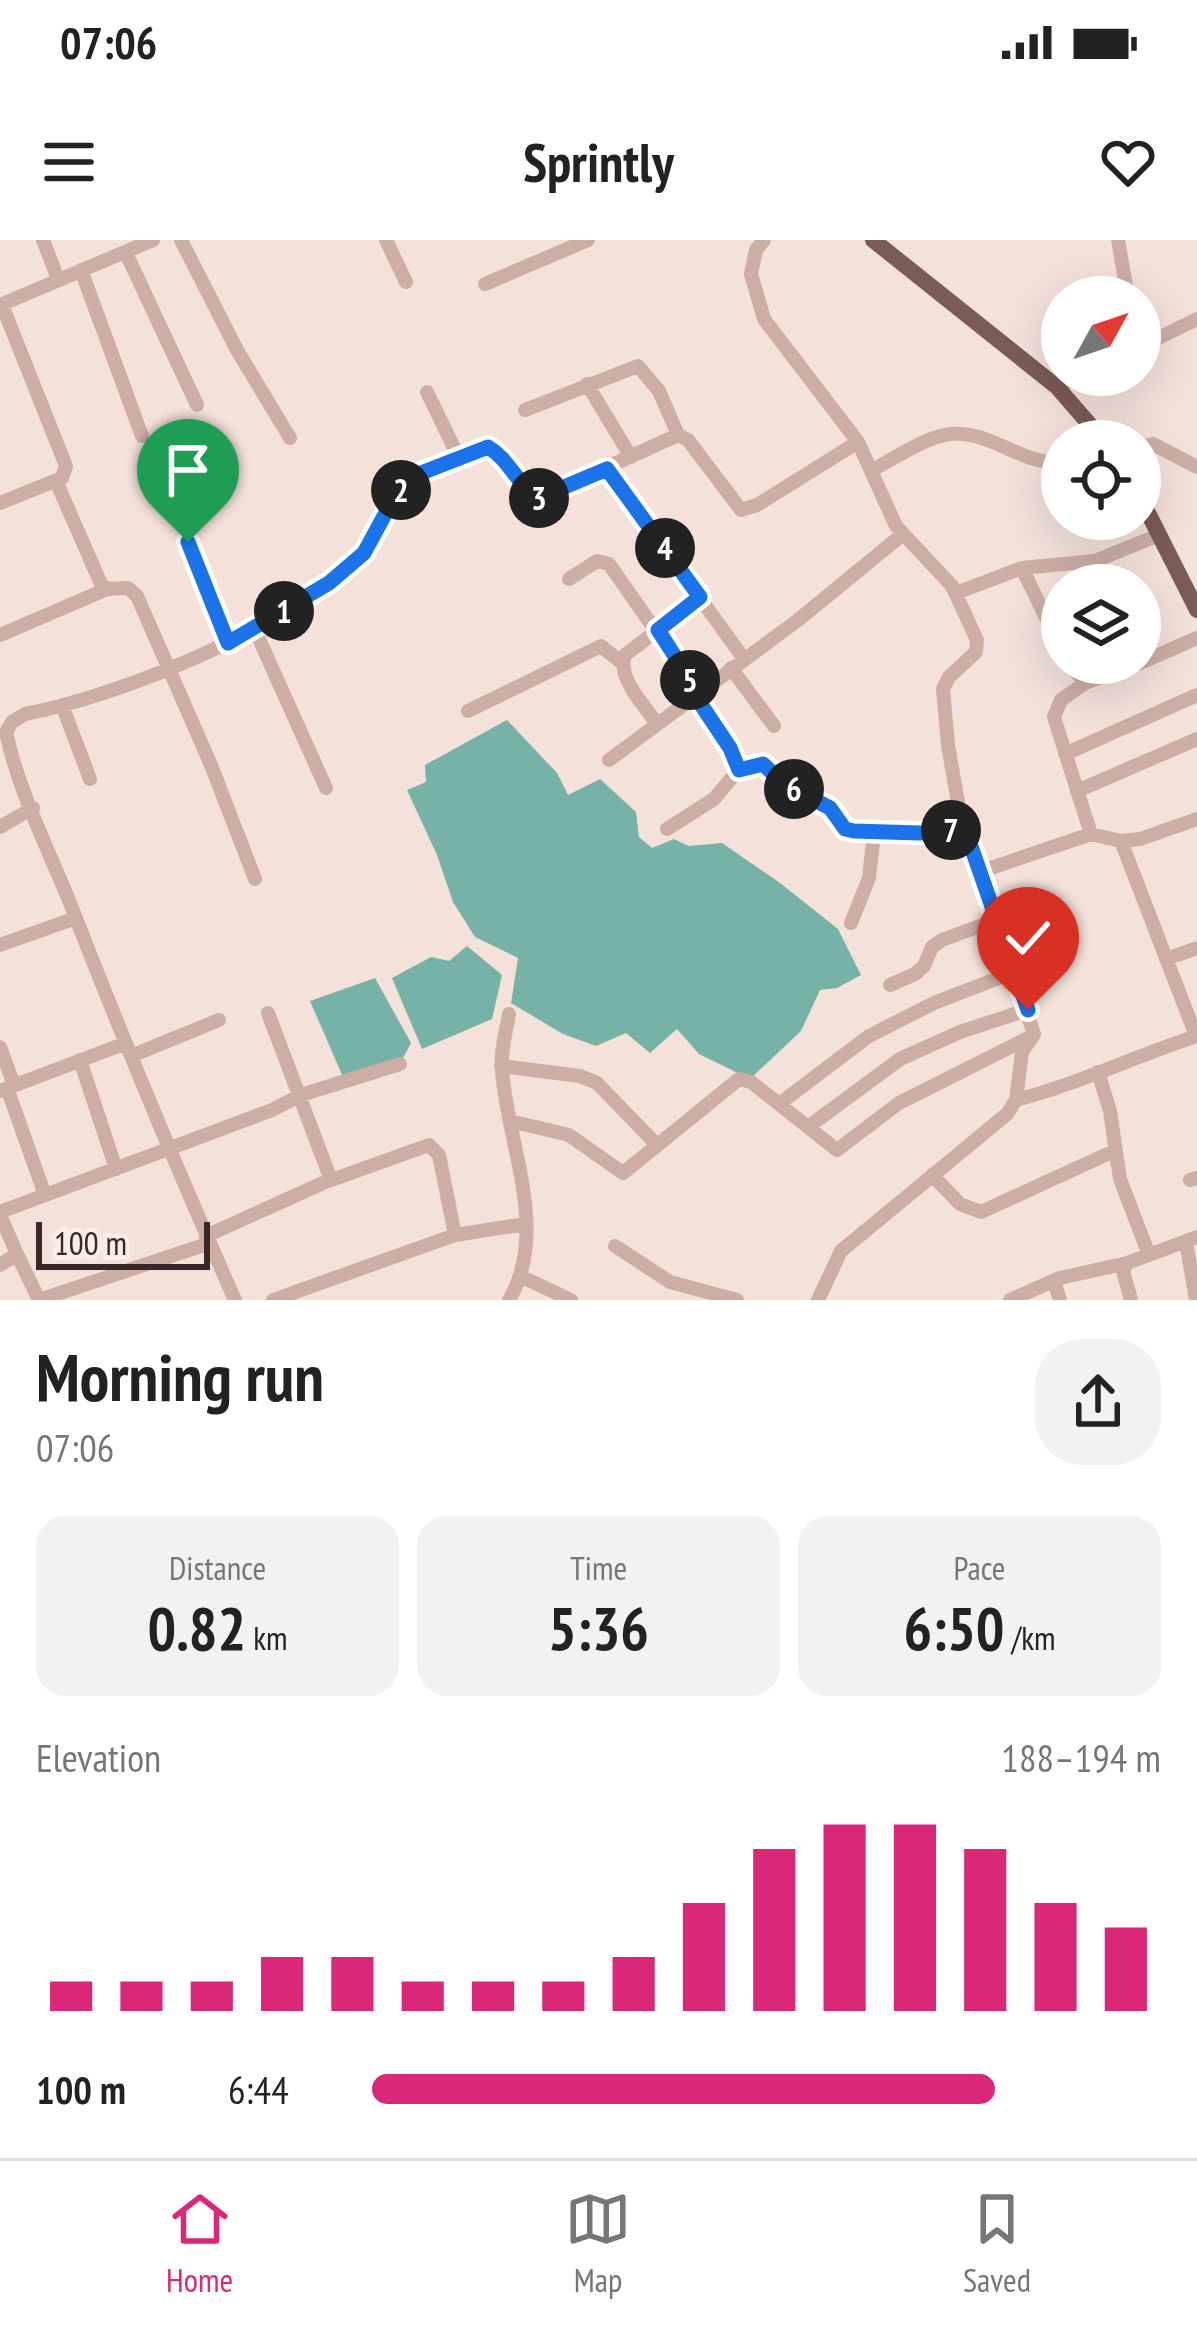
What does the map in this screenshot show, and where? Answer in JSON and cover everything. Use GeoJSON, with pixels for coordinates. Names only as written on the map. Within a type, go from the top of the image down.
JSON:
{"type":"FeatureCollection","features":[{"type":"Feature","properties":{"kind":"main road"},"geometry":{"type":"LineString","coordinates":[[873,240],[1041,373]]}},
{"type":"Feature","properties":{"kind":"main road"},"geometry":{"type":"LineString","coordinates":[[1066,396],[1086,420]]}},
{"type":"Feature","properties":{"kind":"main road"},"geometry":{"type":"LineString","coordinates":[[1161,539],[1197,610]]}},
{"type":"Feature","properties":{"kind":"street"},"geometry":{"type":"LineString","coordinates":[[43,240],[58,279]]}},
{"type":"Feature","properties":{"kind":"street"},"geometry":{"type":"LineString","coordinates":[[0,503],[66,473],[1,305],[153,240]]}},
{"type":"Feature","properties":{"kind":"street"},"geometry":{"type":"LineString","coordinates":[[181,240],[237,350],[290,438]]}},
{"type":"Feature","properties":{"kind":"street"},"geometry":{"type":"LineString","coordinates":[[386,240],[406,282]]}},
{"type":"Feature","properties":{"kind":"street"},"geometry":{"type":"LineString","coordinates":[[485,284],[588,240]]}},
{"type":"Feature","properties":{"kind":"street"},"geometry":{"type":"LineString","coordinates":[[764,240],[756,250],[751,274],[764,319],[858,442],[880,499],[903,534],[956,593],[977,640],[976,652],[949,677],[941,699],[965,829],[1034,1034],[1018,1064],[1016,1100],[1007,1114],[841,1251],[818,1300]]}},
{"type":"Feature","properties":{"kind":"street"},"geometry":{"type":"LineString","coordinates":[[1118,240],[1124,276]]}},
{"type":"Feature","properties":{"kind":"street"},"geometry":{"type":"LineString","coordinates":[[126,254],[196,405]]}},
{"type":"Feature","properties":{"kind":"street"},"geometry":{"type":"LineString","coordinates":[[81,270],[142,436]]}},
{"type":"Feature","properties":{"kind":"street"},"geometry":{"type":"LineString","coordinates":[[1161,333],[1197,319]]}},
{"type":"Feature","properties":{"kind":"street"},"geometry":{"type":"LineString","coordinates":[[525,410],[638,366],[659,391],[678,435],[688,440],[741,510],[758,505],[858,442]]}},
{"type":"Feature","properties":{"kind":"street"},"geometry":{"type":"LineString","coordinates":[[587,384],[631,457]]}},
{"type":"Feature","properties":{"kind":"street"},"geometry":{"type":"LineString","coordinates":[[427,392],[458,456]]}},
{"type":"Feature","properties":{"kind":"street"},"geometry":{"type":"LineString","coordinates":[[872,470],[949,434],[973,435],[1041,461]]}},
{"type":"Feature","properties":{"kind":"street"},"geometry":{"type":"LineString","coordinates":[[235,1300],[128,1049],[3,726],[166,668],[255,630],[329,583],[364,553],[395,496],[410,480],[458,456],[492,448],[538,498],[678,435]]}},
{"type":"Feature","properties":{"kind":"street"},"geometry":{"type":"LineString","coordinates":[[1161,448],[1197,467]]}},
{"type":"Feature","properties":{"kind":"street"},"geometry":{"type":"LineString","coordinates":[[607,469],[700,597],[774,726]]}},
{"type":"Feature","properties":{"kind":"street"},"geometry":{"type":"LineString","coordinates":[[56,481],[107,589]]}},
{"type":"Feature","properties":{"kind":"street"},"geometry":{"type":"LineString","coordinates":[[609,760],[798,620],[903,534]]}},
{"type":"Feature","properties":{"kind":"street"},"geometry":{"type":"LineString","coordinates":[[956,593],[1022,568],[1095,561],[1147,540]]}},
{"type":"Feature","properties":{"kind":"street"},"geometry":{"type":"LineString","coordinates":[[188,542],[228,643]]}},
{"type":"Feature","properties":{"kind":"street"},"geometry":{"type":"LineString","coordinates":[[569,578],[603,560],[658,630],[739,770]]}},
{"type":"Feature","properties":{"kind":"street"},"geometry":{"type":"LineString","coordinates":[[1022,568],[1041,607]]}},
{"type":"Feature","properties":{"kind":"street"},"geometry":{"type":"LineString","coordinates":[[0,635],[107,589],[133,590],[211,765],[255,879]]}},
{"type":"Feature","properties":{"kind":"street"},"geometry":{"type":"LineString","coordinates":[[656,723],[623,673],[621,662],[700,597]]}},
{"type":"Feature","properties":{"kind":"street"},"geometry":{"type":"LineString","coordinates":[[255,630],[326,788]]}},
{"type":"Feature","properties":{"kind":"street"},"geometry":{"type":"LineString","coordinates":[[1161,654],[1197,638]]}},
{"type":"Feature","properties":{"kind":"street"},"geometry":{"type":"LineString","coordinates":[[468,711],[601,646],[621,662]]}},
{"type":"Feature","properties":{"kind":"street"},"geometry":{"type":"LineString","coordinates":[[1084,684],[1055,708],[1086,836]]}},
{"type":"Feature","properties":{"kind":"street"},"geometry":{"type":"LineString","coordinates":[[1064,754],[1197,695]]}},
{"type":"Feature","properties":{"kind":"street"},"geometry":{"type":"LineString","coordinates":[[62,705],[89,779]]}},
{"type":"Feature","properties":{"kind":"street"},"geometry":{"type":"LineString","coordinates":[[1076,791],[1197,739]]}},
{"type":"Feature","properties":{"kind":"street"},"geometry":{"type":"LineString","coordinates":[[667,829],[714,799],[739,770],[763,764],[784,784],[830,808],[845,829],[874,833],[965,829]]}},
{"type":"Feature","properties":{"kind":"street"},"geometry":{"type":"LineString","coordinates":[[0,827],[33,808]]}},
{"type":"Feature","properties":{"kind":"street"},"geometry":{"type":"LineString","coordinates":[[979,872],[1086,836],[1140,839],[1197,819]]}},
{"type":"Feature","properties":{"kind":"street"},"geometry":{"type":"LineString","coordinates":[[851,923],[869,878],[874,833]]}},
{"type":"Feature","properties":{"kind":"street"},"geometry":{"type":"LineString","coordinates":[[1016,1100],[1058,1089],[1197,1036],[1120,841]]}},
{"type":"Feature","properties":{"kind":"street"},"geometry":{"type":"LineString","coordinates":[[0,945],[76,918]]}},
{"type":"Feature","properties":{"kind":"street"},"geometry":{"type":"LineString","coordinates":[[890,985],[915,974],[942,940],[996,920]]}},
{"type":"Feature","properties":{"kind":"street"},"geometry":{"type":"LineString","coordinates":[[1166,959],[1197,948]]}},
{"type":"Feature","properties":{"kind":"street"},"geometry":{"type":"LineString","coordinates":[[779,1104],[869,1036],[1014,972]]}},
{"type":"Feature","properties":{"kind":"street"},"geometry":{"type":"LineString","coordinates":[[808,1127],[900,1059],[960,1032],[1028,1010]]}},
{"type":"Feature","properties":{"kind":"street"},"geometry":{"type":"LineString","coordinates":[[268,1013],[331,1180]]}},
{"type":"Feature","properties":{"kind":"street"},"geometry":{"type":"LineString","coordinates":[[509,1014],[501,1066],[527,1256],[509,1300]]}},
{"type":"Feature","properties":{"kind":"street"},"geometry":{"type":"LineString","coordinates":[[7,1088],[80,1060],[218,1020]]}},
{"type":"Feature","properties":{"kind":"street"},"geometry":{"type":"LineString","coordinates":[[510,1121],[569,1136],[622,1173],[739,1078],[751,1082],[832,1148],[842,1148],[899,1103],[1034,1034]]}},
{"type":"Feature","properties":{"kind":"street"},"geometry":{"type":"LineString","coordinates":[[0,1047],[7,1088],[45,1195]]}},
{"type":"Feature","properties":{"kind":"street"},"geometry":{"type":"LineString","coordinates":[[80,1060],[116,1168]]}},
{"type":"Feature","properties":{"kind":"street"},"geometry":{"type":"LineString","coordinates":[[400,1064],[301,1095],[0,1214],[39,1300],[208,1239],[331,1180],[429,1145],[439,1155],[455,1234]]}},
{"type":"Feature","properties":{"kind":"street"},"geometry":{"type":"LineString","coordinates":[[501,1066],[580,1076],[597,1083],[657,1145]]}},
{"type":"Feature","properties":{"kind":"street"},"geometry":{"type":"LineString","coordinates":[[1098,1072],[1110,1112],[1120,1179],[1149,1255]]}},
{"type":"Feature","properties":{"kind":"street"},"geometry":{"type":"LineString","coordinates":[[932,1175],[960,1204],[981,1212],[1114,1150]]}},
{"type":"Feature","properties":{"kind":"street"},"geometry":{"type":"LineString","coordinates":[[273,1300],[455,1234],[525,1224]]}},
{"type":"Feature","properties":{"kind":"street"},"geometry":{"type":"LineString","coordinates":[[1010,1300],[1054,1280],[1127,1262],[1191,1239],[1196,1300]]}},
{"type":"Feature","properties":{"kind":"street"},"geometry":{"type":"LineString","coordinates":[[615,1246],[670,1282],[737,1300]]}},
{"type":"Feature","properties":{"kind":"street"},"geometry":{"type":"LineString","coordinates":[[0,1265],[17,1254]]}},
{"type":"Feature","properties":{"kind":"street"},"geometry":{"type":"LineString","coordinates":[[1127,1262],[1123,1271],[1131,1300]]}},
{"type":"Feature","properties":{"kind":"street"},"geometry":{"type":"LineString","coordinates":[[520,1276],[571,1300]]}},
{"type":"Feature","properties":{"kind":"street"},"geometry":{"type":"LineString","coordinates":[[1054,1280],[1060,1300]]}},
{"type":"Feature","properties":{"kind":"water"},"geometry":{"type":"Polygon","coordinates":[[[507,720],[557,773],[568,795],[600,779],[636,812],[639,837],[652,848],[674,839],[689,846],[722,843],[780,883],[838,929],[861,975],[837,988],[820,990],[801,1031],[750,1079],[699,1054],[677,1029],[650,1053],[626,1033],[596,1046],[563,1034],[511,1003],[518,958],[475,937],[453,902],[407,790],[426,782],[425,765],[507,720]]]}},
{"type":"Feature","properties":{"kind":"water"},"geometry":{"type":"Polygon","coordinates":[[[467,946],[502,975],[492,1019],[422,1049],[392,978],[431,957],[449,961],[467,946]]]}},
{"type":"Feature","properties":{"kind":"water"},"geometry":{"type":"Polygon","coordinates":[[[375,978],[411,1043],[403,1058],[343,1077],[310,1001],[375,978]]]}},
{"type":"Feature","properties":{"kind":"route"},"geometry":{"type":"LineString","coordinates":[[188,542],[228,643],[329,583],[364,553],[395,496],[427,469],[488,447],[502,455],[538,498],[607,469],[700,597],[658,630],[739,770],[763,764],[784,784],[830,808],[845,829],[886,834],[965,829],[1028,1010]]}}]}
